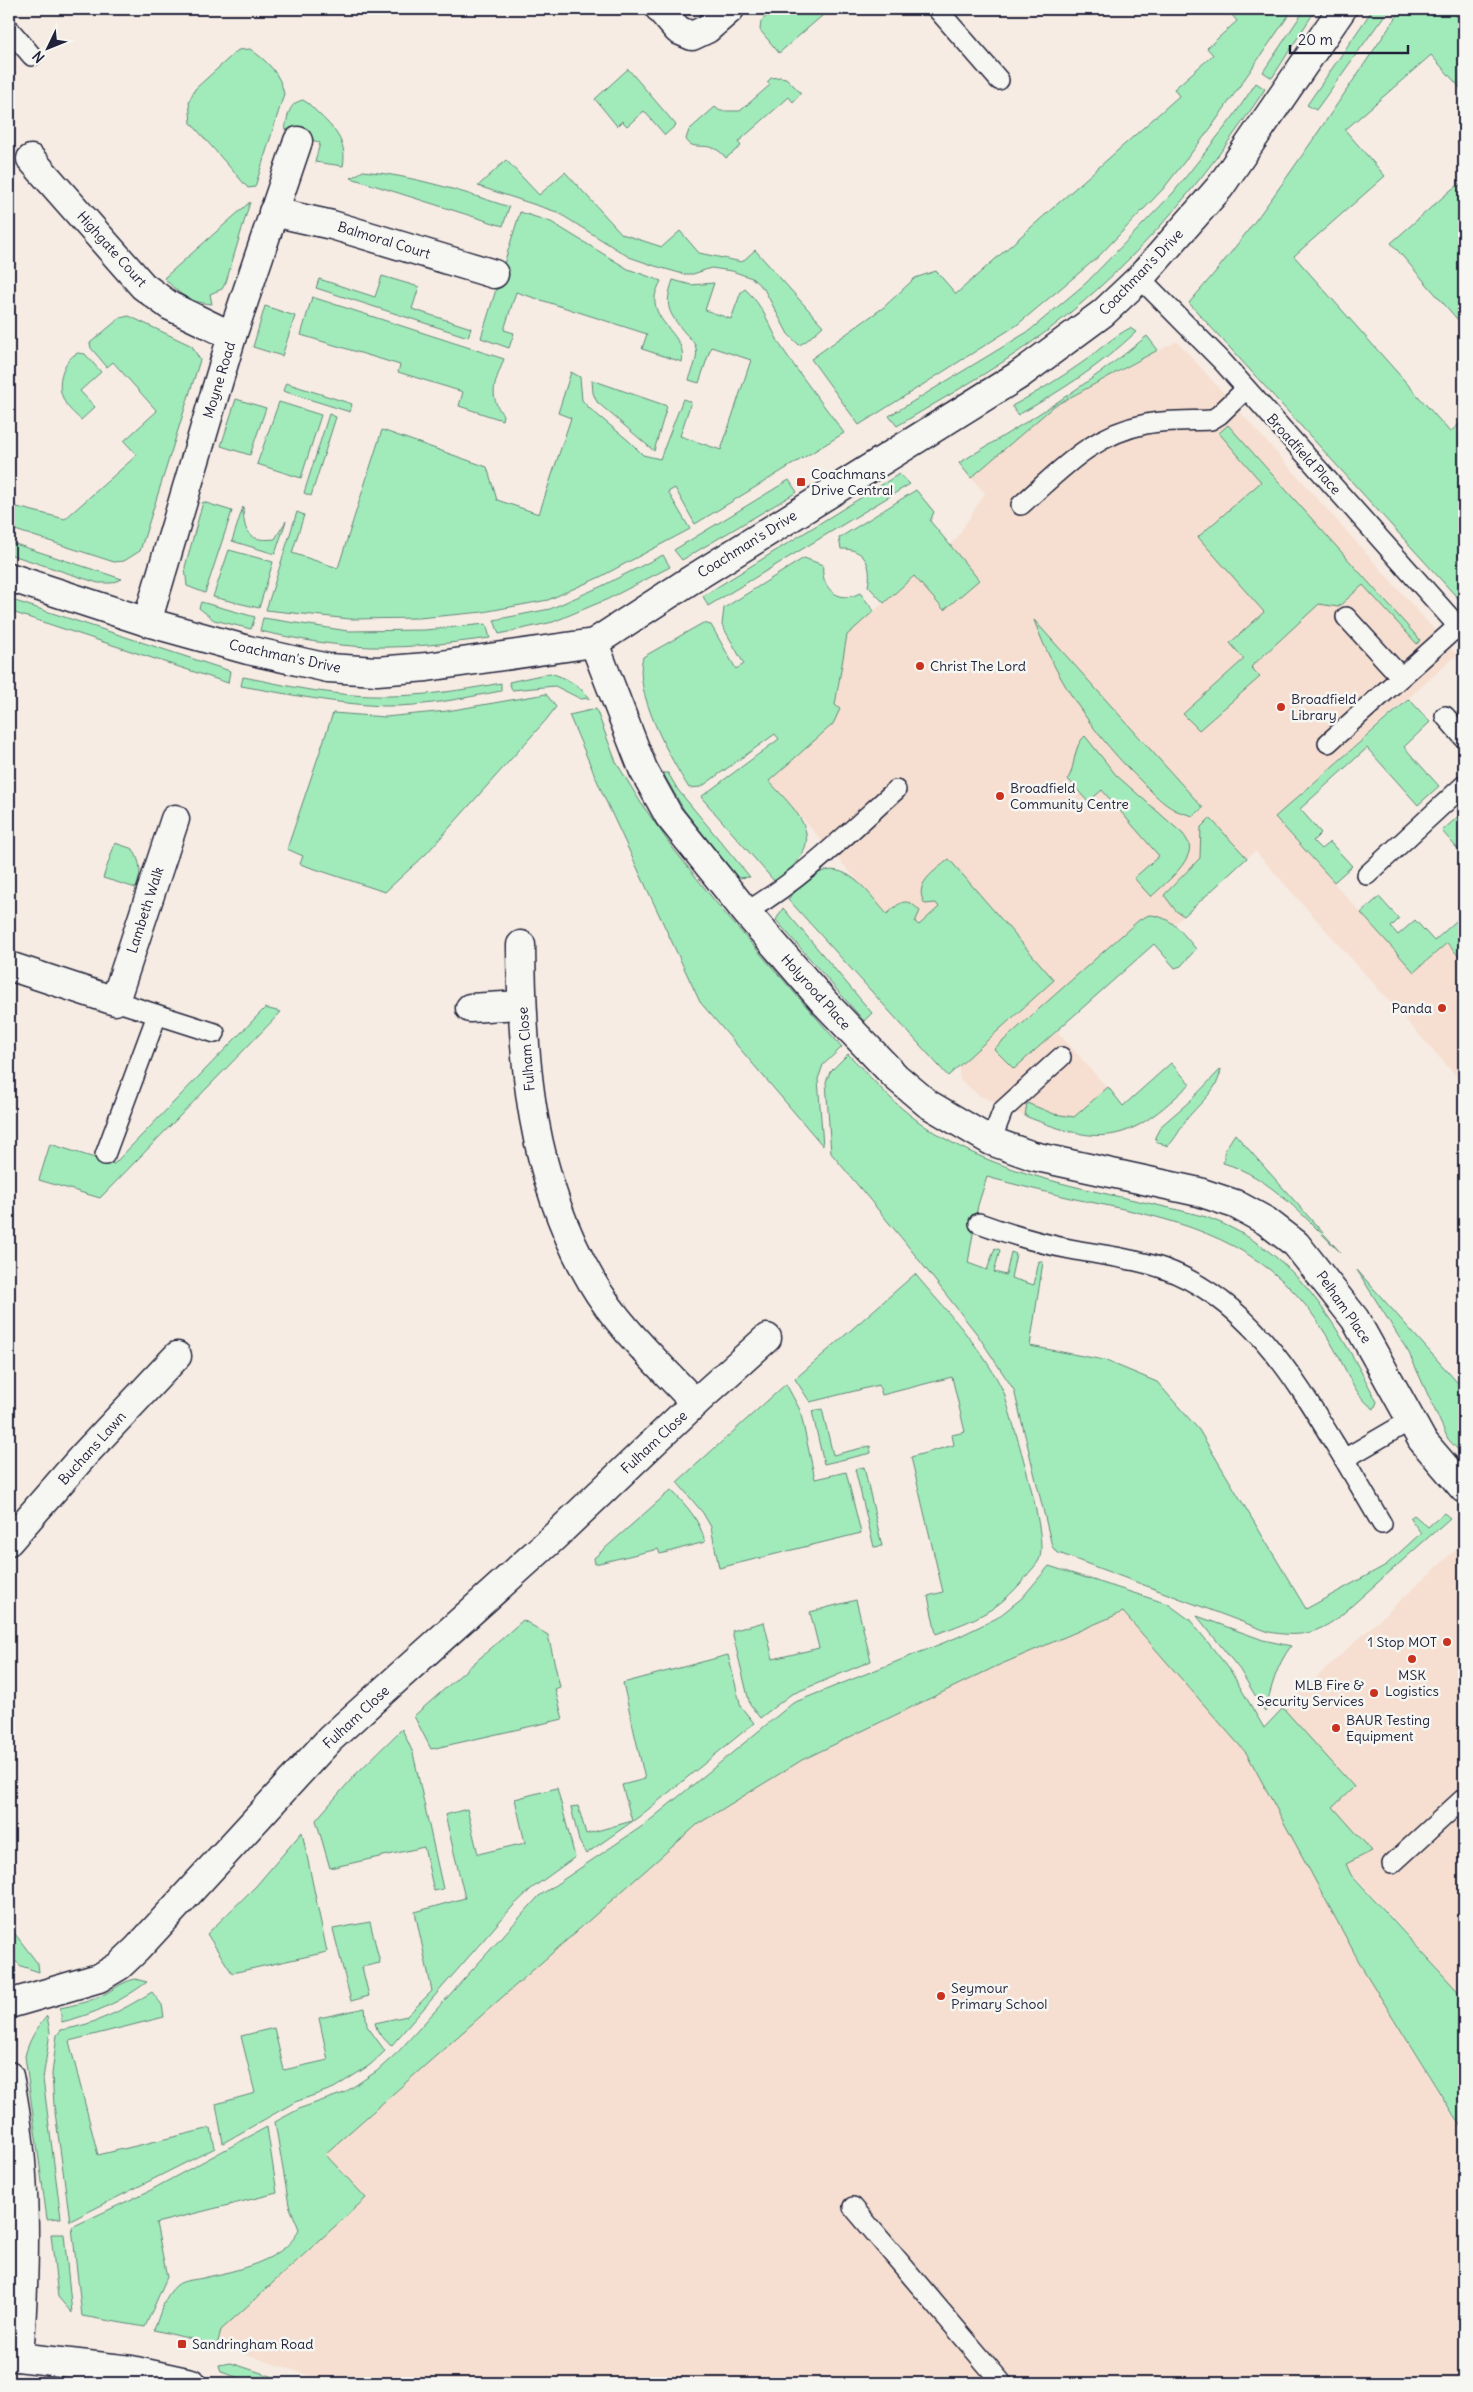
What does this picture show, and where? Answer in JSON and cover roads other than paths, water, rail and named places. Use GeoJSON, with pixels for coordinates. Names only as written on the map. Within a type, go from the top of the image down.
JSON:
{"type":"FeatureCollection","features":[{"type":"Feature","properties":{"kind":"street"},"geometry":{"type":"LineString","coordinates":[[659,9],[678,30],[692,36],[707,29],[730,9]]}},
{"type":"Feature","properties":{"kind":"street","name":"Coachman's Drive"},"geometry":{"type":"LineString","coordinates":[[9,577],[147,622],[282,658],[328,668],[377,671],[470,662],[594,643],[686,583],[1019,375],[1103,313],[1140,278],[1220,187],[1342,9]]}},
{"type":"Feature","properties":{"kind":"street","name":"Moyne Road"},"geometry":{"type":"LineString","coordinates":[[147,622],[232,336],[298,141]]}},
{"type":"Feature","properties":{"kind":"street","name":"Highgate Court"},"geometry":{"type":"LineString","coordinates":[[31,159],[143,286],[170,306],[232,336]]}},
{"type":"Feature","properties":{"kind":"street","name":"Balmoral Court"},"geometry":{"type":"LineString","coordinates":[[273,212],[332,224],[494,274]]}},
{"type":"Feature","properties":{"kind":"street","name":"Holyrood Place"},"geometry":{"type":"LineString","coordinates":[[594,643],[643,769],[669,816],[746,912],[825,1003],[896,1077],[928,1104],[991,1141],[1033,1156],[1172,1187]]}},
{"type":"Feature","properties":{"kind":"street","name":"Lambeth Walk"},"geometry":{"type":"LineString","coordinates":[[115,1000],[175,819]]}},
{"type":"Feature","properties":{"kind":"street","name":"Fulham Close"},"geometry":{"type":"LineString","coordinates":[[520,945],[527,1079],[538,1144],[554,1201],[593,1283],[619,1319],[695,1404]]}},
{"type":"Feature","properties":{"kind":"street"},"geometry":{"type":"LineString","coordinates":[[9,966],[115,1000]]}},
{"type":"Feature","properties":{"kind":"street"},"geometry":{"type":"LineString","coordinates":[[470,1008],[522,1005]]}},
{"type":"Feature","properties":{"kind":"street","name":"Pelham Place"},"geometry":{"type":"LineString","coordinates":[[1172,1187],[1235,1204],[1266,1221],[1296,1244],[1355,1319],[1422,1440],[1464,1489]]}},
{"type":"Feature","properties":{"kind":"street","name":"Fulham Close"},"geometry":{"type":"LineString","coordinates":[[9,2004],[91,1981],[119,1966],[137,1949],[330,1739],[554,1537],[767,1338]]}},
{"type":"Feature","properties":{"kind":"street","name":"Buchans Lawn"},"geometry":{"type":"LineString","coordinates":[[9,1540],[84,1455],[177,1356]]}},
{"type":"Feature","properties":{"kind":"street"},"geometry":{"type":"LineString","coordinates":[[9,2076],[21,2159],[25,2230],[14,2357],[131,2370],[191,2383]]}},
{"type":"Feature","properties":{"kind":"lane"},"geometry":{"type":"LineString","coordinates":[[937,9],[999,80]]}},
{"type":"Feature","properties":{"kind":"lane"},"geometry":{"type":"LineString","coordinates":[[9,29],[32,56]]}},
{"type":"Feature","properties":{"kind":"lane","name":"Broadfield Place"},"geometry":{"type":"LineString","coordinates":[[1140,278],[1221,360],[1461,629]]}},
{"type":"Feature","properties":{"kind":"lane"},"geometry":{"type":"LineString","coordinates":[[1021,505],[1088,447],[1118,431],[1146,424],[1211,420],[1219,415],[1246,389]]}},
{"type":"Feature","properties":{"kind":"lane"},"geometry":{"type":"LineString","coordinates":[[1346,617],[1401,678]]}},
{"type":"Feature","properties":{"kind":"lane"},"geometry":{"type":"LineString","coordinates":[[1328,743],[1401,678],[1461,629]]}},
{"type":"Feature","properties":{"kind":"lane"},"geometry":{"type":"LineString","coordinates":[[1445,716],[1464,738]]}},
{"type":"Feature","properties":{"kind":"lane"},"geometry":{"type":"LineString","coordinates":[[1367,876],[1464,785]]}},
{"type":"Feature","properties":{"kind":"lane"},"geometry":{"type":"LineString","coordinates":[[746,912],[776,894],[799,876],[896,790]]}},
{"type":"Feature","properties":{"kind":"lane"},"geometry":{"type":"LineString","coordinates":[[115,1000],[215,1033]]}},
{"type":"Feature","properties":{"kind":"lane"},"geometry":{"type":"LineString","coordinates":[[105,1156],[156,1014]]}},
{"type":"Feature","properties":{"kind":"lane"},"geometry":{"type":"LineString","coordinates":[[991,1141],[1004,1110],[1061,1057]]}},
{"type":"Feature","properties":{"kind":"lane"},"geometry":{"type":"LineString","coordinates":[[979,1223],[1017,1237],[1163,1268],[1205,1289],[1246,1320],[1280,1357],[1344,1458],[1382,1524]]}},
{"type":"Feature","properties":{"kind":"lane"},"geometry":{"type":"LineString","coordinates":[[1344,1458],[1411,1420]]}},
{"type":"Feature","properties":{"kind":"lane"},"geometry":{"type":"LineString","coordinates":[[1392,1864],[1464,1798]]}},
{"type":"Feature","properties":{"kind":"lane"},"geometry":{"type":"LineString","coordinates":[[853,2207],[1002,2383]]}},
{"type":"Feature","properties":{"kind":"place","name":"Coachmans Drive Central"},"geometry":{"type":"Point","coordinates":[801,482]}},
{"type":"Feature","properties":{"kind":"place","name":"Christ The Lord"},"geometry":{"type":"Point","coordinates":[920,666]}},
{"type":"Feature","properties":{"kind":"place","name":"Broadfield Library"},"geometry":{"type":"Point","coordinates":[1281,707]}},
{"type":"Feature","properties":{"kind":"place","name":"Broadfield Community Centre"},"geometry":{"type":"Point","coordinates":[1000,796]}},
{"type":"Feature","properties":{"kind":"place","name":"Panda"},"geometry":{"type":"Point","coordinates":[1442,1008]}},
{"type":"Feature","properties":{"kind":"place","name":"1 Stop MOT"},"geometry":{"type":"Point","coordinates":[1447,1642]}},
{"type":"Feature","properties":{"kind":"place","name":"MSK Logistics"},"geometry":{"type":"Point","coordinates":[1412,1659]}},
{"type":"Feature","properties":{"kind":"place","name":"MLB Fire & Security Services"},"geometry":{"type":"Point","coordinates":[1374,1693]}},
{"type":"Feature","properties":{"kind":"place","name":"BAUR Testing Equipment"},"geometry":{"type":"Point","coordinates":[1336,1728]}},
{"type":"Feature","properties":{"kind":"place","name":"Seymour Primary School"},"geometry":{"type":"Point","coordinates":[941,1996]}},
{"type":"Feature","properties":{"kind":"place","name":"Sandringham Road"},"geometry":{"type":"Point","coordinates":[182,2344]}}]}
